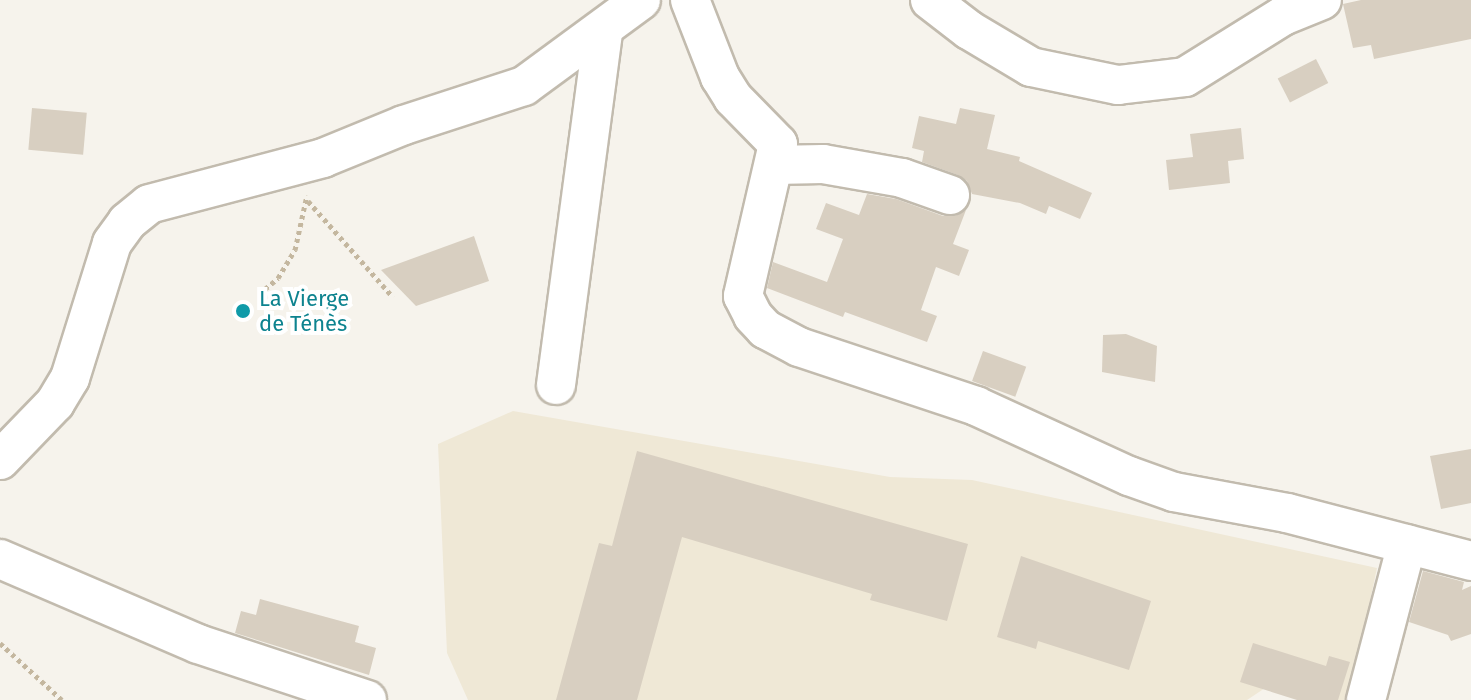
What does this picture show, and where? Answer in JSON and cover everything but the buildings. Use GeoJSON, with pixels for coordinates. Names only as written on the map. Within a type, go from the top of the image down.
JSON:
{"type":"FeatureCollection","features":[{"type":"Feature","properties":{"kind":"street"},"geometry":{"type":"LineString","coordinates":[[0,460],[55,403],[70,378],[101,270],[112,243],[127,222],[149,204],[225,181],[300,164],[524,86],[603,31],[641,0]]}},
{"type":"Feature","properties":{"kind":"street"},"geometry":{"type":"LineString","coordinates":[[690,0],[726,87],[778,144],[743,296],[753,316],[779,337],[950,396],[1129,476],[1174,492],[1287,513],[1471,561]]}},
{"type":"Feature","properties":{"kind":"street"},"geometry":{"type":"LineString","coordinates":[[930,0],[969,30],[1031,67],[1118,85],[1185,77],[1283,16],[1322,0]]}},
{"type":"Feature","properties":{"kind":"street"},"geometry":{"type":"LineString","coordinates":[[556,385],[603,31]]}},
{"type":"Feature","properties":{"kind":"street"},"geometry":{"type":"LineString","coordinates":[[774,165],[823,164],[902,178],[950,195]]}},
{"type":"Feature","properties":{"kind":"street"},"geometry":{"type":"LineString","coordinates":[[1366,700],[1407,544]]}},
{"type":"Feature","properties":{"kind":"street"},"geometry":{"type":"LineString","coordinates":[[0,559],[198,644],[367,700]]}},
{"type":"Feature","properties":{"kind":"path"},"geometry":{"type":"LineString","coordinates":[[265,289],[278,278],[291,257],[308,201],[300,164]]}},
{"type":"Feature","properties":{"kind":"path"},"geometry":{"type":"LineString","coordinates":[[308,201],[393,297]]}},
{"type":"Feature","properties":{"kind":"path"},"geometry":{"type":"LineString","coordinates":[[0,643],[62,700]]}},
{"type":"Feature","properties":{"kind":"shaded area"},"geometry":{"type":"Polygon","coordinates":[[[513,411],[890,477],[972,480],[1377,568],[1349,700],[1302,700],[1265,688],[1247,700],[468,700],[447,653],[438,444],[513,411]]]}},
{"type":"Feature","properties":{"kind":"place","name":"La Vierge de Ténès"},"geometry":{"type":"Point","coordinates":[243,311]}}]}
